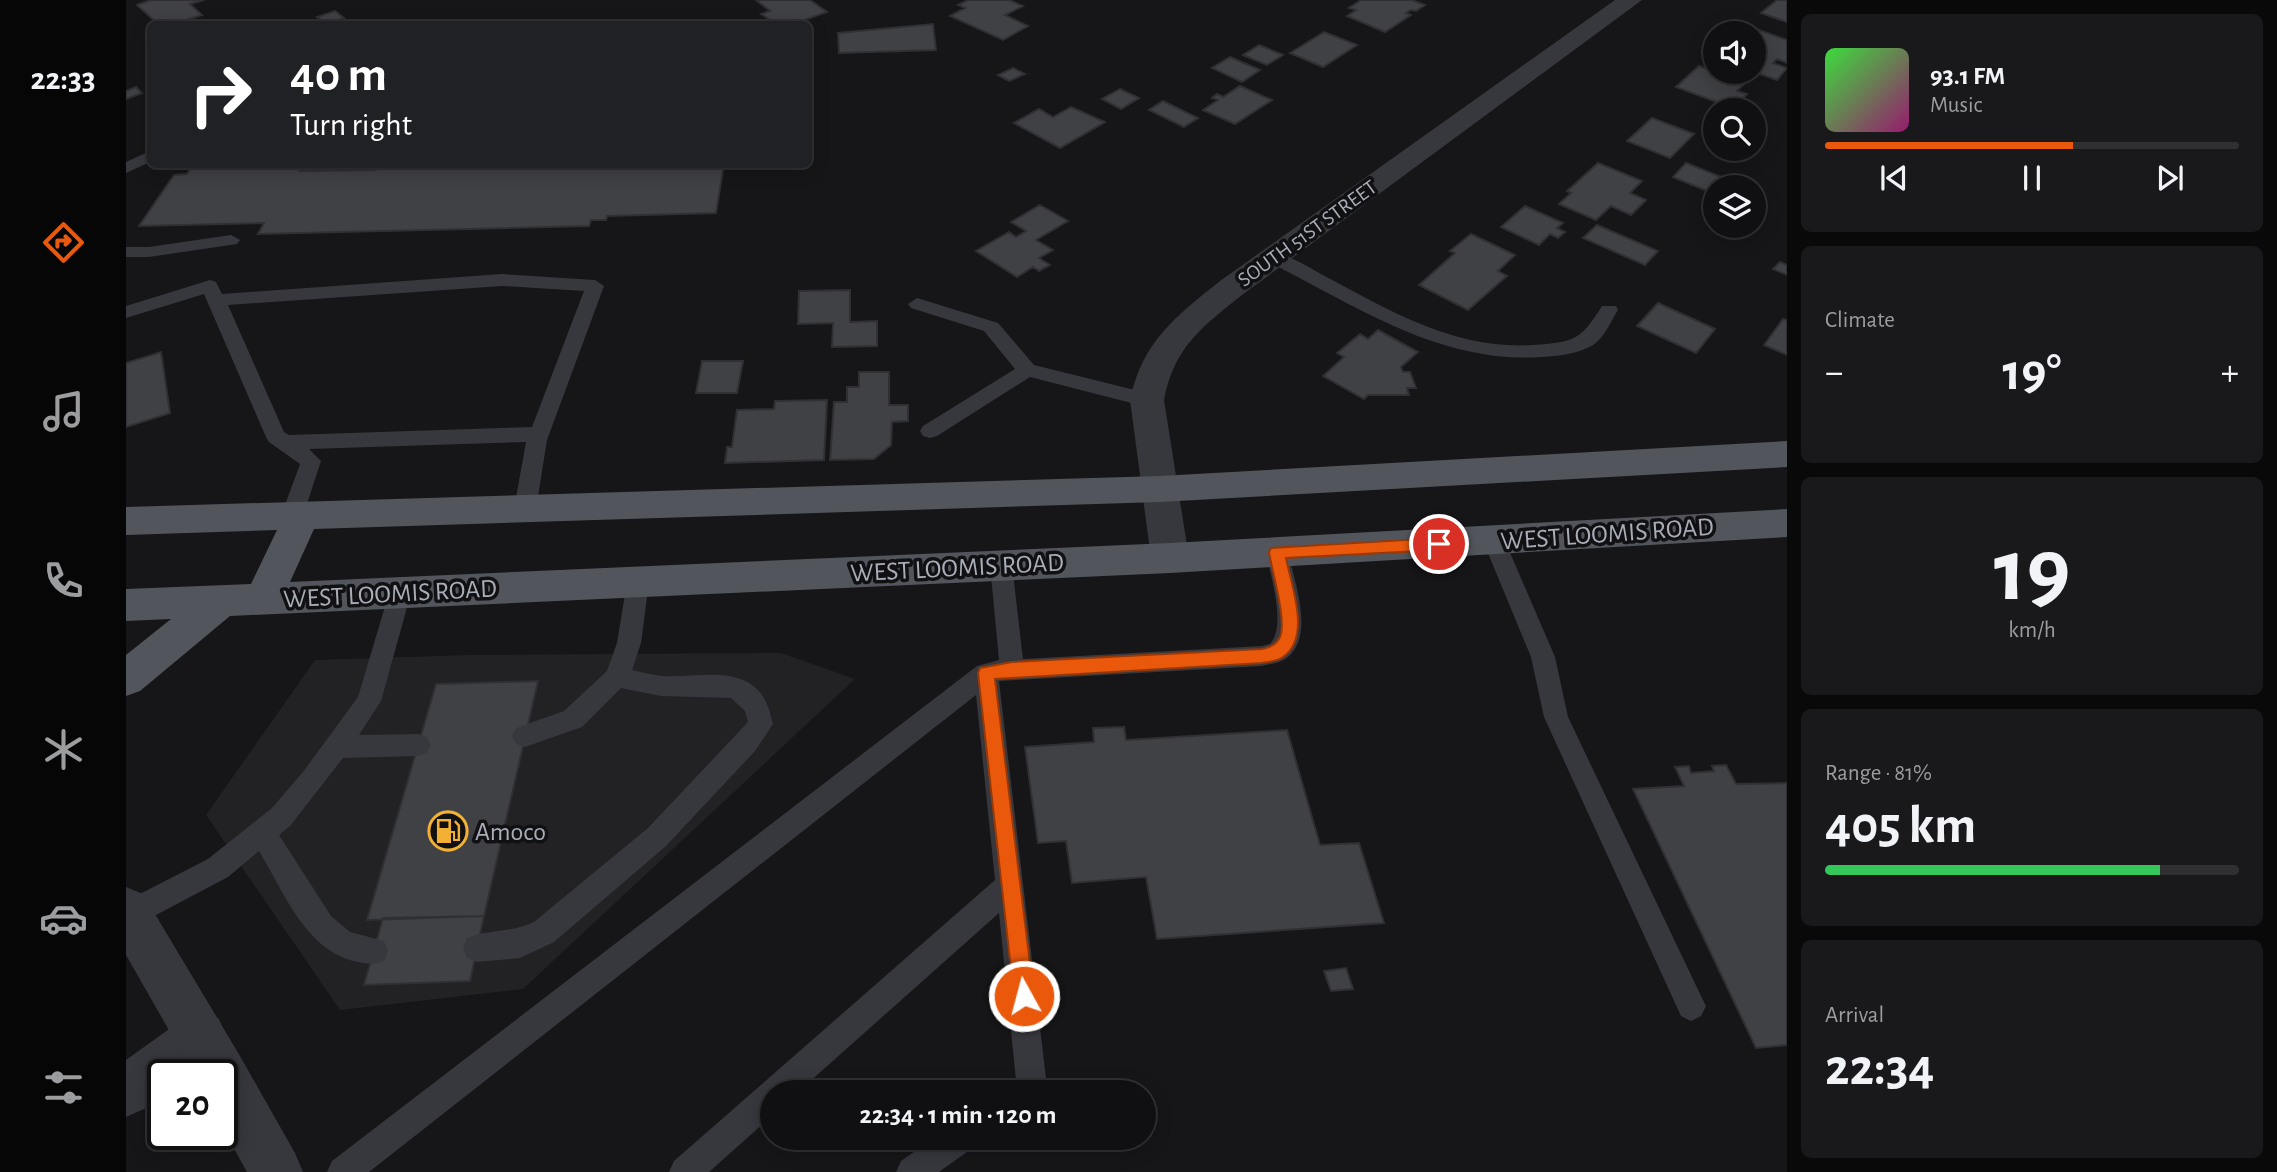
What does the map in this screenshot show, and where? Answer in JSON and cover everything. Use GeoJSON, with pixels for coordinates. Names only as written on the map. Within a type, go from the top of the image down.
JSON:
{"type":"FeatureCollection","features":[{"type":"Feature","properties":{"kind":"main road"},"geometry":{"type":"LineString","coordinates":[[126,521],[1160,489],[1787,454]]}},
{"type":"Feature","properties":{"kind":"main road"},"geometry":{"type":"LineString","coordinates":[[263,598],[297,516]]}},
{"type":"Feature","properties":{"kind":"main road","name":"WEST LOOMIS ROAD"},"geometry":{"type":"LineString","coordinates":[[126,605],[1170,558],[1787,523]]}},
{"type":"Feature","properties":{"kind":"main road"},"geometry":{"type":"LineString","coordinates":[[126,679],[222,600]]}},
{"type":"Feature","properties":{"kind":"street","name":"SOUTH 51ST STREET"},"geometry":{"type":"LineString","coordinates":[[1170,558],[1147,400],[1152,375],[1173,338],[1192,319],[1273,257],[1630,0]]}},
{"type":"Feature","properties":{"kind":"street"},"geometry":{"type":"LineString","coordinates":[[127,912],[213,1059]]}},
{"type":"Feature","properties":{"kind":"street"},"geometry":{"type":"LineString","coordinates":[[126,1091],[147,1084]]}},
{"type":"Feature","properties":{"kind":"street"},"geometry":{"type":"LineString","coordinates":[[238,1103],[276,1172]]}},
{"type":"Feature","properties":{"kind":"lane"},"geometry":{"type":"LineString","coordinates":[[126,168],[147,158]]}},
{"type":"Feature","properties":{"kind":"lane"},"geometry":{"type":"LineString","coordinates":[[126,252],[149,252],[231,240]]}},
{"type":"Feature","properties":{"kind":"lane"},"geometry":{"type":"LineString","coordinates":[[1273,257],[1407,325],[1474,349],[1522,355],[1567,348],[1588,339],[1609,310]]}},
{"type":"Feature","properties":{"kind":"lane"},"geometry":{"type":"LineString","coordinates":[[216,300],[502,280],[595,286],[540,434],[525,509]]}},
{"type":"Feature","properties":{"kind":"lane"},"geometry":{"type":"LineString","coordinates":[[126,312],[210,286],[276,437],[311,461],[297,516]]}},
{"type":"Feature","properties":{"kind":"lane"},"geometry":{"type":"LineString","coordinates":[[917,304],[991,327],[1027,370],[1147,400]]}},
{"type":"Feature","properties":{"kind":"lane"},"geometry":{"type":"LineString","coordinates":[[930,431],[1027,370]]}},
{"type":"Feature","properties":{"kind":"lane"},"geometry":{"type":"LineString","coordinates":[[284,443],[540,434]]}},
{"type":"Feature","properties":{"kind":"lane"},"geometry":{"type":"LineString","coordinates":[[1494,541],[1543,657],[1556,717],[1691,1006]]}},
{"type":"Feature","properties":{"kind":"lane"},"geometry":{"type":"LineString","coordinates":[[343,1172],[999,671],[1262,656],[1278,652],[1287,640],[1291,625],[1277,552]]}},
{"type":"Feature","properties":{"kind":"lane"},"geometry":{"type":"LineString","coordinates":[[1000,565],[999,671],[1011,884],[1028,1080]]}},
{"type":"Feature","properties":{"kind":"lane"},"geometry":{"type":"LineString","coordinates":[[525,736],[573,719],[617,677],[629,643],[638,582]]}},
{"type":"Feature","properties":{"kind":"lane"},"geometry":{"type":"LineString","coordinates":[[127,912],[218,868],[281,817],[369,701],[400,593]]}},
{"type":"Feature","properties":{"kind":"lane"},"geometry":{"type":"LineString","coordinates":[[477,948],[520,944],[544,932],[657,837],[747,743],[761,724],[759,705],[746,692],[722,685],[663,686],[617,677]]}},
{"type":"Feature","properties":{"kind":"lane"},"geometry":{"type":"LineString","coordinates":[[335,747],[418,745]]}},
{"type":"Feature","properties":{"kind":"lane"},"geometry":{"type":"LineString","coordinates":[[262,832],[321,926],[343,945],[373,951]]}},
{"type":"Feature","properties":{"kind":"lane"},"geometry":{"type":"LineString","coordinates":[[789,1080],[1011,884]]}},
{"type":"Feature","properties":{"kind":"lane"},"geometry":{"type":"LineString","coordinates":[[685,1172],[760,1105]]}},
{"type":"Feature","properties":{"kind":"lane"},"geometry":{"type":"LineString","coordinates":[[912,1172],[943,1150]]}},
{"type":"Feature","properties":{"kind":"shaded area"},"geometry":{"type":"Polygon","coordinates":[[[781,653],[855,679],[523,989],[340,1010],[206,815],[315,660],[469,655],[781,653]]]}},
{"type":"Feature","properties":{"kind":"building"},"geometry":{"type":"Polygon","coordinates":[[[151,0],[204,0],[190,4],[202,15],[183,21],[155,21],[137,5],[151,0]]]}},
{"type":"Feature","properties":{"kind":"building"},"geometry":{"type":"Polygon","coordinates":[[[756,0],[810,0],[827,12],[802,21],[772,21],[761,14],[770,11],[756,0]]]}},
{"type":"Feature","properties":{"kind":"building"},"geometry":{"type":"Polygon","coordinates":[[[968,0],[1009,0],[1023,6],[1005,15],[1028,26],[1003,40],[950,16],[965,8],[958,5],[968,0]]]}},
{"type":"Feature","properties":{"kind":"building"},"geometry":{"type":"Polygon","coordinates":[[[1361,0],[1412,0],[1425,5],[1406,13],[1411,15],[1385,32],[1347,16],[1356,10],[1349,8],[1361,0]]]}},
{"type":"Feature","properties":{"kind":"building"},"geometry":{"type":"Polygon","coordinates":[[[1777,0],[1787,0],[1787,22],[1761,13],[1777,0]]]}},
{"type":"Feature","properties":{"kind":"building"},"geometry":{"type":"Polygon","coordinates":[[[335,11],[344,18],[322,21],[317,17],[335,11]]]}},
{"type":"Feature","properties":{"kind":"building"},"geometry":{"type":"Polygon","coordinates":[[[933,24],[936,50],[839,53],[838,33],[933,24]]]}},
{"type":"Feature","properties":{"kind":"building"},"geometry":{"type":"Polygon","coordinates":[[[1324,32],[1357,45],[1323,67],[1290,53],[1324,32]]]}},
{"type":"Feature","properties":{"kind":"building"},"geometry":{"type":"Polygon","coordinates":[[[1766,33],[1787,40],[1787,63],[1777,59],[1773,63],[1787,68],[1777,80],[1766,76],[1766,33]]]}},
{"type":"Feature","properties":{"kind":"building"},"geometry":{"type":"Polygon","coordinates":[[[1259,45],[1283,55],[1267,65],[1243,55],[1259,45]]]}},
{"type":"Feature","properties":{"kind":"building"},"geometry":{"type":"Polygon","coordinates":[[[1230,57],[1260,70],[1242,82],[1212,68],[1230,57]]]}},
{"type":"Feature","properties":{"kind":"building"},"geometry":{"type":"Polygon","coordinates":[[[1699,66],[1703,67],[1703,84],[1744,84],[1737,91],[1747,94],[1743,98],[1706,98],[1676,87],[1699,66]]]}},
{"type":"Feature","properties":{"kind":"building"},"geometry":{"type":"Polygon","coordinates":[[[1013,68],[1025,74],[1009,81],[998,75],[1013,68]]]}},
{"type":"Feature","properties":{"kind":"building"},"geometry":{"type":"Polygon","coordinates":[[[1240,86],[1272,100],[1235,124],[1203,110],[1218,100],[1212,98],[1217,94],[1223,97],[1240,86]]]}},
{"type":"Feature","properties":{"kind":"building"},"geometry":{"type":"Polygon","coordinates":[[[136,87],[142,93],[126,99],[126,91],[136,87]]]}},
{"type":"Feature","properties":{"kind":"building"},"geometry":{"type":"Polygon","coordinates":[[[1120,89],[1139,98],[1121,109],[1102,99],[1120,89]]]}},
{"type":"Feature","properties":{"kind":"building"},"geometry":{"type":"Polygon","coordinates":[[[1163,101],[1198,118],[1184,127],[1149,110],[1163,101]]]}},
{"type":"Feature","properties":{"kind":"building"},"geometry":{"type":"Polygon","coordinates":[[[1071,107],[1105,122],[1060,148],[1014,123],[1039,109],[1053,117],[1071,107]]]}},
{"type":"Feature","properties":{"kind":"building"},"geometry":{"type":"Polygon","coordinates":[[[1652,118],[1694,134],[1670,158],[1627,141],[1652,118]]]}},
{"type":"Feature","properties":{"kind":"building"},"geometry":{"type":"Polygon","coordinates":[[[1598,163],[1642,181],[1630,193],[1646,200],[1631,215],[1611,206],[1596,220],[1559,204],[1571,193],[1567,191],[1598,163]]]}},
{"type":"Feature","properties":{"kind":"building"},"geometry":{"type":"Polygon","coordinates":[[[1686,163],[1716,175],[1703,175],[1703,189],[1673,177],[1686,163]]]}},
{"type":"Feature","properties":{"kind":"building"},"geometry":{"type":"Polygon","coordinates":[[[191,168],[301,168],[300,171],[377,168],[723,168],[716,213],[607,216],[606,220],[591,220],[589,226],[258,234],[264,223],[139,226],[174,175],[187,174],[191,168]]]}},
{"type":"Feature","properties":{"kind":"building"},"geometry":{"type":"Polygon","coordinates":[[[1040,205],[1068,221],[1036,240],[1053,250],[1039,258],[1050,265],[1039,271],[1033,267],[1017,277],[976,251],[1009,232],[1016,237],[1026,231],[1011,222],[1040,205]]]}},
{"type":"Feature","properties":{"kind":"building"},"geometry":{"type":"Polygon","coordinates":[[[1525,206],[1563,223],[1557,228],[1565,232],[1558,238],[1550,234],[1539,245],[1501,227],[1525,206]]]}},
{"type":"Feature","properties":{"kind":"building"},"geometry":{"type":"Polygon","coordinates":[[[1597,225],[1658,251],[1645,265],[1583,238],[1597,225]]]}},
{"type":"Feature","properties":{"kind":"building"},"geometry":{"type":"Polygon","coordinates":[[[1471,234],[1515,255],[1498,271],[1507,276],[1468,310],[1419,285],[1455,253],[1450,251],[1471,234]]]}},
{"type":"Feature","properties":{"kind":"building"},"geometry":{"type":"Polygon","coordinates":[[[1780,262],[1787,265],[1787,275],[1773,269],[1780,262]]]}},
{"type":"Feature","properties":{"kind":"building"},"geometry":{"type":"Polygon","coordinates":[[[850,290],[850,322],[877,321],[877,346],[832,347],[833,323],[798,324],[799,291],[850,290]]]}},
{"type":"Feature","properties":{"kind":"building"},"geometry":{"type":"Polygon","coordinates":[[[1658,303],[1715,329],[1696,353],[1637,326],[1658,303]]]}},
{"type":"Feature","properties":{"kind":"building"},"geometry":{"type":"Polygon","coordinates":[[[1783,319],[1787,320],[1787,355],[1764,345],[1783,319]]]}},
{"type":"Feature","properties":{"kind":"building"},"geometry":{"type":"Polygon","coordinates":[[[1378,330],[1418,352],[1401,367],[1403,372],[1410,372],[1416,388],[1407,388],[1409,395],[1368,395],[1364,399],[1323,376],[1344,357],[1337,353],[1360,334],[1368,339],[1378,330]]]}},
{"type":"Feature","properties":{"kind":"building"},"geometry":{"type":"Polygon","coordinates":[[[161,352],[170,413],[126,427],[126,363],[161,352]]]}},
{"type":"Feature","properties":{"kind":"building"},"geometry":{"type":"Polygon","coordinates":[[[702,361],[743,361],[737,393],[696,393],[702,361]]]}},
{"type":"Feature","properties":{"kind":"building"},"geometry":{"type":"Polygon","coordinates":[[[859,372],[889,372],[889,405],[908,405],[908,421],[892,422],[891,445],[874,459],[830,460],[834,402],[847,402],[847,387],[859,387],[859,372]]]}},
{"type":"Feature","properties":{"kind":"building"},"geometry":{"type":"Polygon","coordinates":[[[827,400],[824,460],[725,463],[727,447],[732,447],[737,410],[774,409],[775,401],[827,400]]]}},
{"type":"Feature","properties":{"kind":"building","name":"Amoco"},"geometry":{"type":"Polygon","coordinates":[[[538,681],[484,916],[367,920],[436,684],[538,681]]]}},
{"type":"Feature","properties":{"kind":"building"},"geometry":{"type":"Polygon","coordinates":[[[1124,727],[1126,740],[1287,730],[1320,845],[1359,843],[1384,923],[1157,939],[1146,877],[1072,883],[1066,841],[1038,843],[1025,747],[1094,742],[1093,728],[1124,727]]]}},
{"type":"Feature","properties":{"kind":"building"},"geometry":{"type":"Polygon","coordinates":[[[1726,765],[1736,784],[1787,783],[1787,1045],[1756,1048],[1633,789],[1684,786],[1675,767],[1689,766],[1691,773],[1714,771],[1712,766],[1726,765]]]}},
{"type":"Feature","properties":{"kind":"building"},"geometry":{"type":"Polygon","coordinates":[[[484,916],[470,981],[364,985],[383,918],[484,916]]]}},
{"type":"Feature","properties":{"kind":"building"},"geometry":{"type":"Polygon","coordinates":[[[1346,968],[1353,989],[1331,991],[1324,971],[1346,968]]]}},
{"type":"Feature","properties":{"kind":"place","name":"Amoco"},"geometry":{"type":"Point","coordinates":[448,831]}},
{"type":"Feature","properties":{"kind":"route"},"geometry":{"type":"LineString","coordinates":[[1024,996],[986,673],[1012,669],[1262,656],[1278,652],[1287,640],[1291,625],[1277,552],[1439,544]]}}]}
